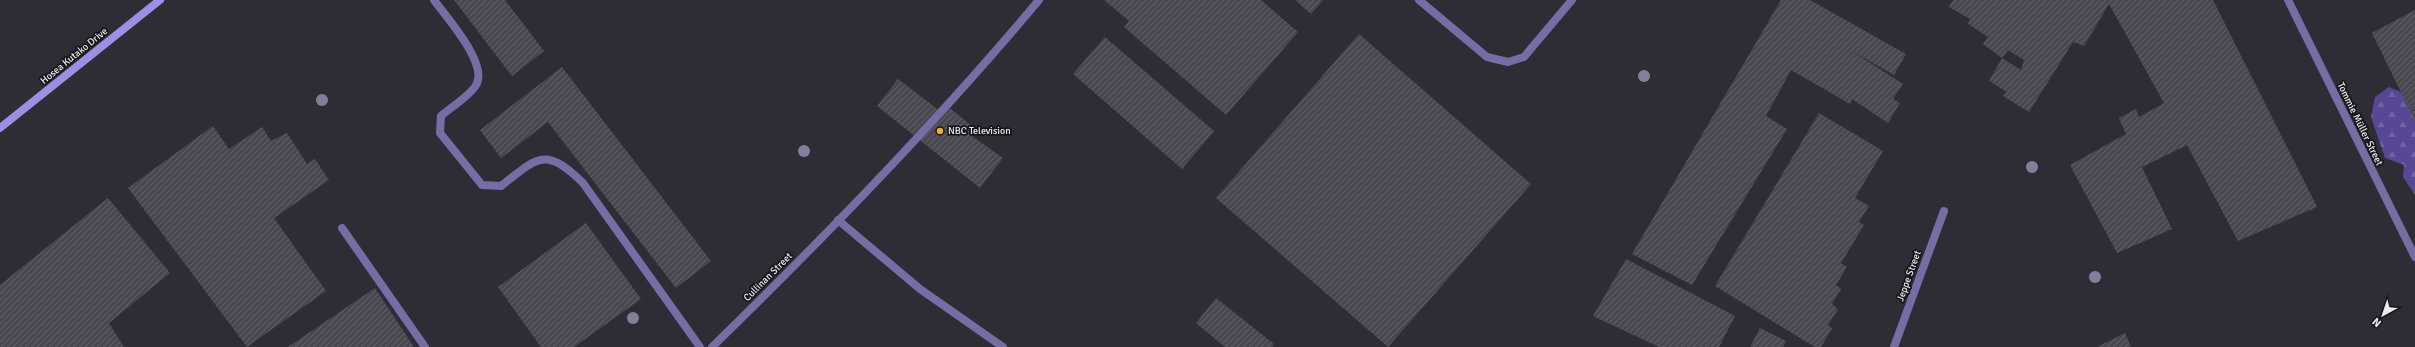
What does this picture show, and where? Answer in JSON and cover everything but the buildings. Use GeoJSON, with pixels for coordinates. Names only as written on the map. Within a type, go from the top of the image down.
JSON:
{"type":"FeatureCollection","features":[{"type":"Feature","properties":{"kind":"main road","name":"Hosea Kutako Drive"},"geometry":{"type":"LineString","coordinates":[[0,128],[160,0]]}},
{"type":"Feature","properties":{"kind":"street"},"geometry":{"type":"LineString","coordinates":[[434,0],[476,59],[480,74],[476,86],[441,116],[440,134],[482,185],[501,186],[534,160],[547,159],[566,166],[584,183],[700,347]]}},
{"type":"Feature","properties":{"kind":"street","name":"Cullinan Street"},"geometry":{"type":"LineString","coordinates":[[712,347],[838,220],[989,59],[1039,0]]}},
{"type":"Feature","properties":{"kind":"street"},"geometry":{"type":"LineString","coordinates":[[1419,0],[1487,57],[1508,62],[1524,57],[1572,0]]}},
{"type":"Feature","properties":{"kind":"street","name":"Tommie Müller Street"},"geometry":{"type":"LineString","coordinates":[[2288,0],[2415,258]]}},
{"type":"Feature","properties":{"kind":"street","name":"Jeppe Street"},"geometry":{"type":"LineString","coordinates":[[1894,347],[1944,211]]}},
{"type":"Feature","properties":{"kind":"street"},"geometry":{"type":"LineString","coordinates":[[838,220],[920,289],[1003,347]]}},
{"type":"Feature","properties":{"kind":"street"},"geometry":{"type":"LineString","coordinates":[[342,228],[425,347]]}},
{"type":"Feature","properties":{"kind":"green space"},"geometry":{"type":"Polygon","coordinates":[[[2389,87],[2415,98],[2415,195],[2403,177],[2404,165],[2385,158],[2371,117],[2375,97],[2389,87]]]}},
{"type":"Feature","properties":{"kind":"place","name":"NBC Television"},"geometry":{"type":"Point","coordinates":[940,131]}}]}
